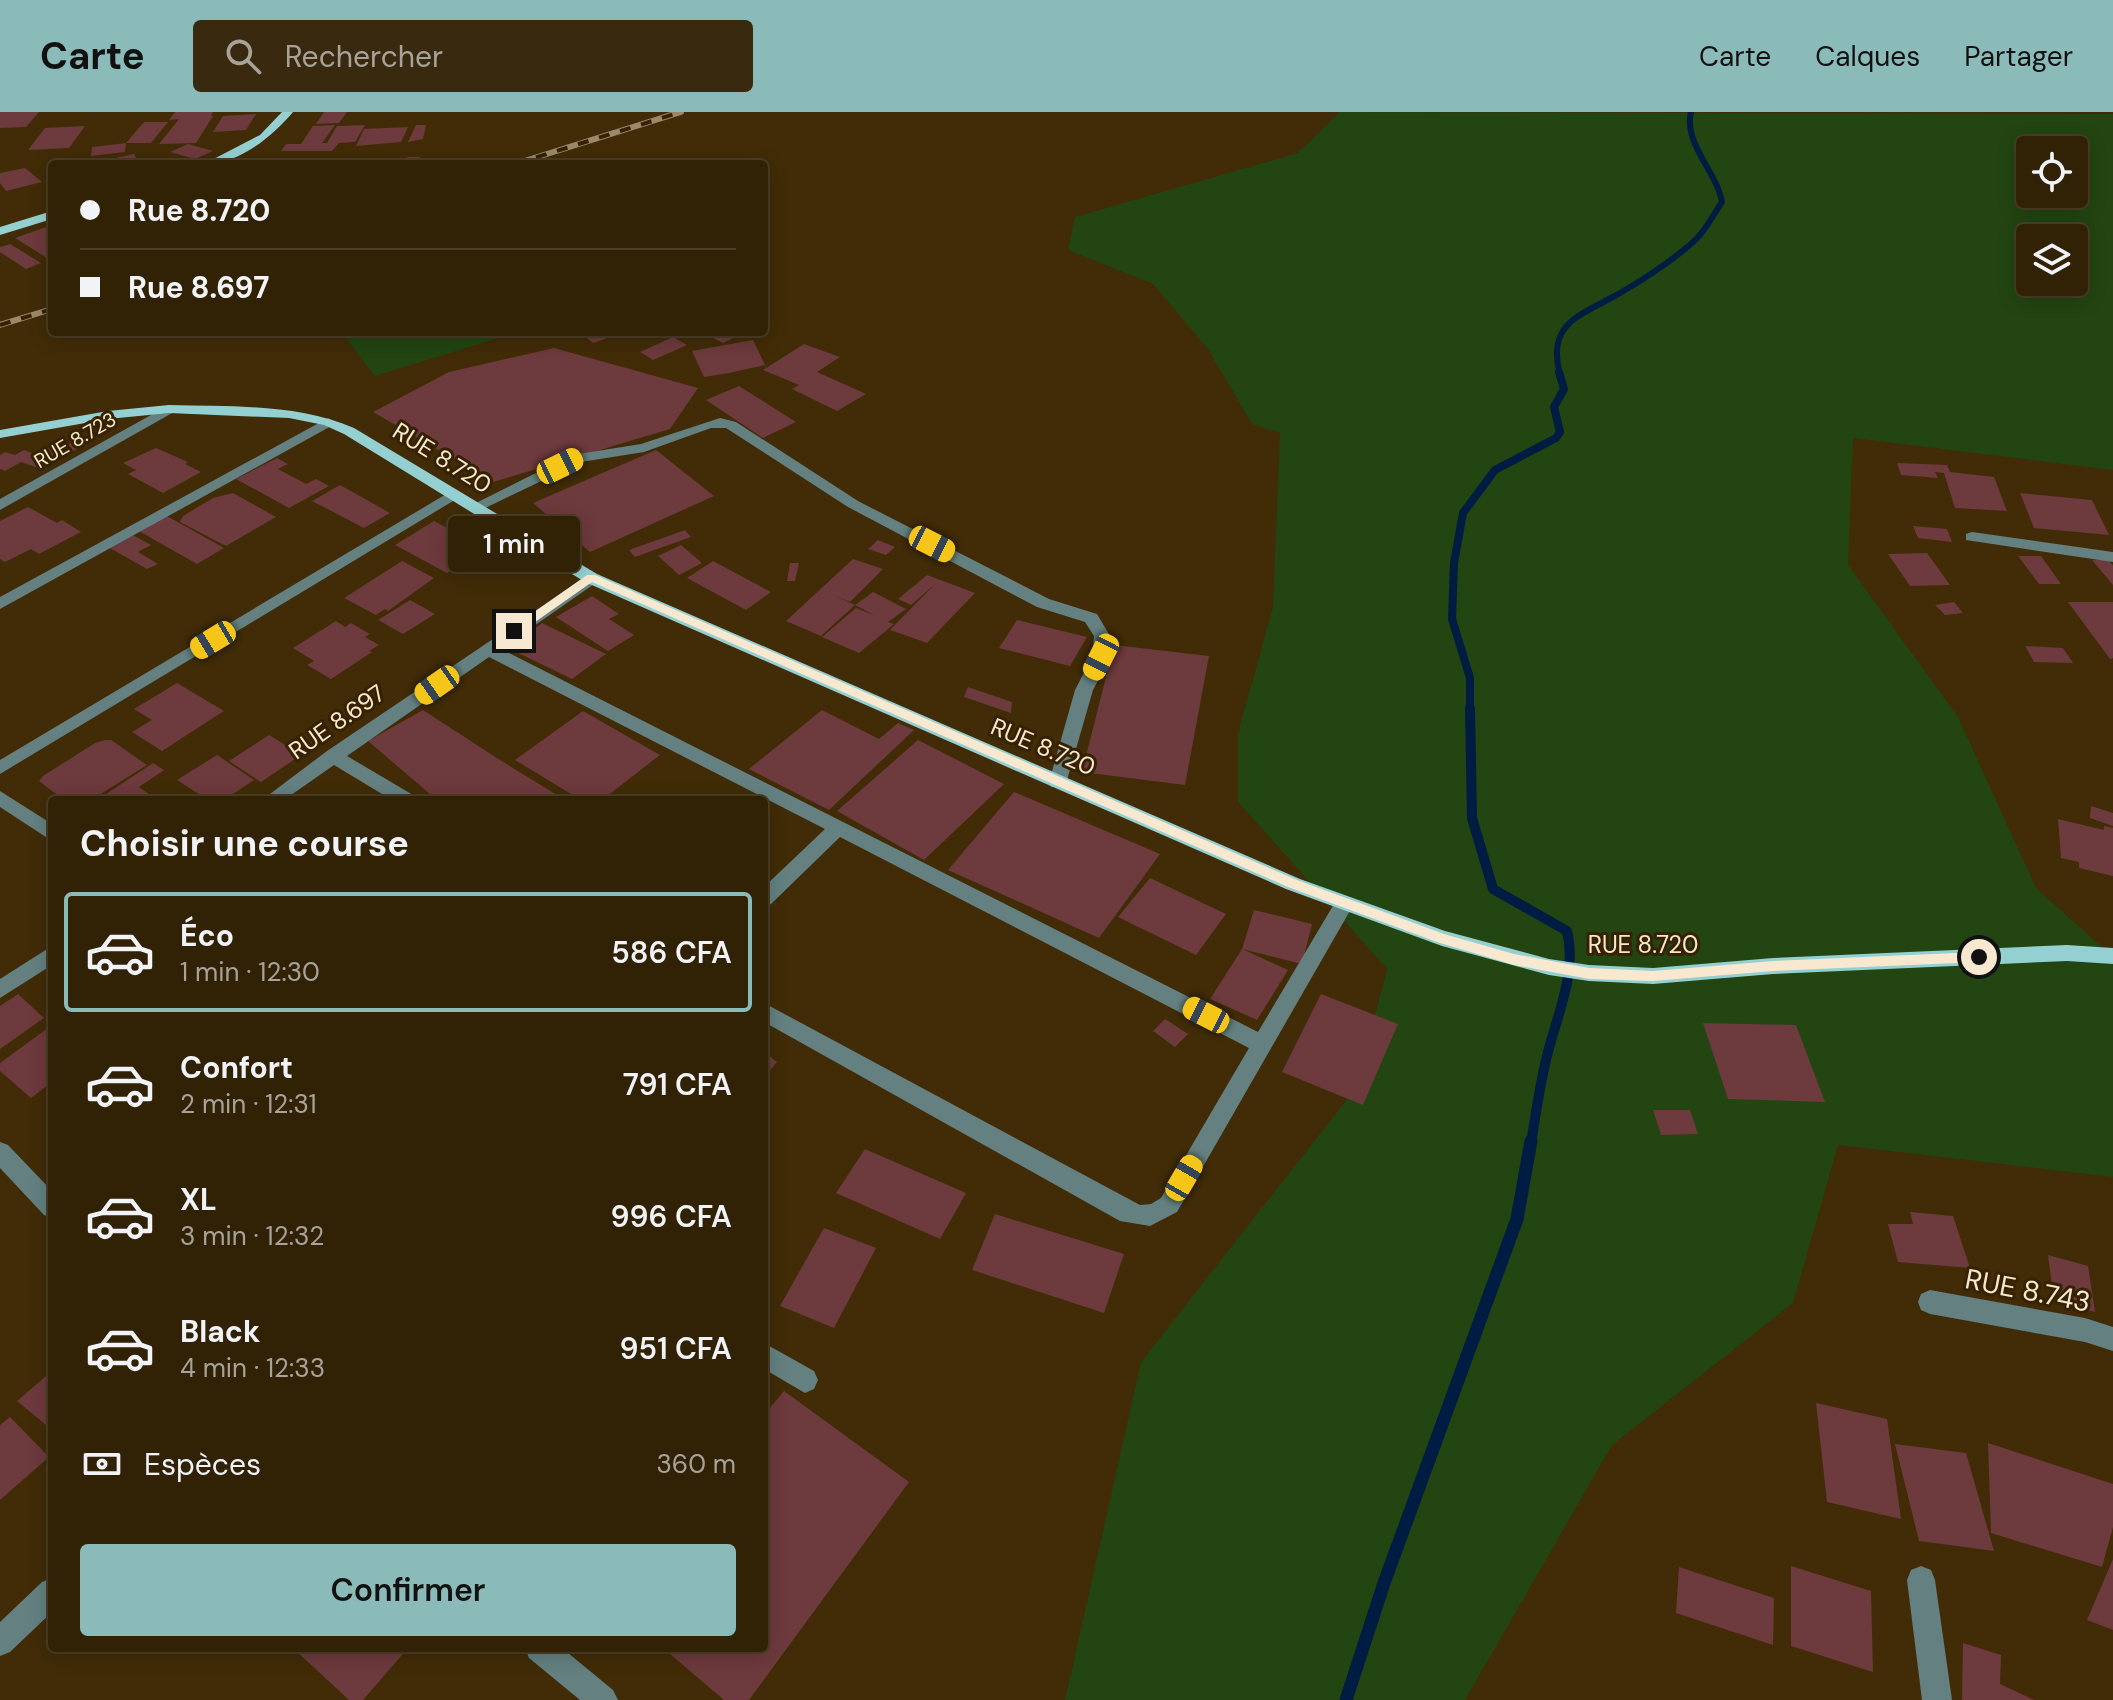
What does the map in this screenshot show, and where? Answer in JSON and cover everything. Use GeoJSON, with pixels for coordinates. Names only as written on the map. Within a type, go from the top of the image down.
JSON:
{"type":"FeatureCollection","features":[{"type":"Feature","properties":{"kind":"main road"},"geometry":{"type":"LineString","coordinates":[[218,160],[264,137],[288,112]]}},
{"type":"Feature","properties":{"kind":"main road"},"geometry":{"type":"LineString","coordinates":[[0,231],[48,216]]}},
{"type":"Feature","properties":{"kind":"main road","name":"RUE 8.720"},"geometry":{"type":"LineString","coordinates":[[0,434],[119,413],[169,409],[262,412],[328,422],[349,431],[591,578],[1344,904],[1442,938],[1549,967],[1589,973],[1653,976],[1773,966],[2051,954],[2113,956]]}},
{"type":"Feature","properties":{"kind":"street","name":"RUE 8.723"},"geometry":{"type":"LineString","coordinates":[[0,505],[169,409]]}},
{"type":"Feature","properties":{"kind":"street"},"geometry":{"type":"LineString","coordinates":[[0,604],[328,422]]}},
{"type":"Feature","properties":{"kind":"street"},"geometry":{"type":"LineString","coordinates":[[474,508],[577,458],[644,448],[708,424],[720,422],[731,425],[853,504],[1043,603],[1091,618],[1102,636],[1101,657],[1084,690],[1058,782]]}},
{"type":"Feature","properties":{"kind":"street"},"geometry":{"type":"LineString","coordinates":[[0,768],[453,495]]}},
{"type":"Feature","properties":{"kind":"street"},"geometry":{"type":"LineString","coordinates":[[1972,537],[2113,557]]}},
{"type":"Feature","properties":{"kind":"street","name":"RUE 8.697"},"geometry":{"type":"LineString","coordinates":[[277,796],[591,578]]}},
{"type":"Feature","properties":{"kind":"street"},"geometry":{"type":"LineString","coordinates":[[488,649],[1262,1044]]}},
{"type":"Feature","properties":{"kind":"street"},"geometry":{"type":"LineString","coordinates":[[333,756],[399,796]]}},
{"type":"Feature","properties":{"kind":"street"},"geometry":{"type":"LineString","coordinates":[[0,798],[48,831]]}},
{"type":"Feature","properties":{"kind":"street"},"geometry":{"type":"LineString","coordinates":[[768,895],[838,828]]}},
{"type":"Feature","properties":{"kind":"street"},"geometry":{"type":"LineString","coordinates":[[768,1014],[1128,1213],[1141,1217],[1157,1215],[1169,1205],[1344,904]]}},
{"type":"Feature","properties":{"kind":"street"},"geometry":{"type":"LineString","coordinates":[[0,990],[48,957]]}},
{"type":"Feature","properties":{"kind":"street"},"geometry":{"type":"LineString","coordinates":[[0,1152],[48,1203]]}},
{"type":"Feature","properties":{"kind":"street","name":"RUE 8.743"},"geometry":{"type":"LineString","coordinates":[[1930,1302],[2085,1330],[2113,1339]]}},
{"type":"Feature","properties":{"kind":"street"},"geometry":{"type":"LineString","coordinates":[[768,1357],[805,1380]]}},
{"type":"Feature","properties":{"kind":"street"},"geometry":{"type":"LineString","coordinates":[[1921,1580],[1937,1700]]}},
{"type":"Feature","properties":{"kind":"street"},"geometry":{"type":"LineString","coordinates":[[0,1642],[48,1596]]}},
{"type":"Feature","properties":{"kind":"street"},"geometry":{"type":"LineString","coordinates":[[544,1652],[603,1700]]}},
{"type":"Feature","properties":{"kind":"green space"},"geometry":{"type":"Polygon","coordinates":[[[1340,112],[2113,114],[2113,470],[1853,438],[1848,565],[1958,717],[2036,888],[2113,957],[2113,1177],[1838,1145],[1793,1303],[1612,1445],[1465,1700],[1065,1700],[1141,1362],[1356,1088],[1387,969],[1238,802],[1238,733],[1273,607],[1280,433],[1252,424],[1208,349],[1153,284],[1068,250],[1075,217],[1298,153],[1340,112]]]}},
{"type":"Feature","properties":{"kind":"green space"},"geometry":{"type":"Polygon","coordinates":[[[344,336],[505,336],[375,376],[344,336]]]}},
{"type":"Feature","properties":{"kind":"building"},"geometry":{"type":"Polygon","coordinates":[[[0,112],[39,112],[26,127],[0,128],[0,112]]]}},
{"type":"Feature","properties":{"kind":"building"},"geometry":{"type":"Polygon","coordinates":[[[175,112],[213,112],[213,116],[196,143],[159,144],[179,119],[169,120],[175,112]]]}},
{"type":"Feature","properties":{"kind":"building"},"geometry":{"type":"Polygon","coordinates":[[[324,112],[347,112],[339,123],[316,124],[324,112]]]}},
{"type":"Feature","properties":{"kind":"building"},"geometry":{"type":"Polygon","coordinates":[[[256,114],[246,130],[213,132],[223,116],[256,114]]]}},
{"type":"Feature","properties":{"kind":"building"},"geometry":{"type":"Polygon","coordinates":[[[144,122],[168,122],[151,143],[126,143],[144,122]]]}},
{"type":"Feature","properties":{"kind":"building"},"geometry":{"type":"Polygon","coordinates":[[[335,125],[322,143],[327,143],[337,126],[365,125],[355,142],[339,143],[332,151],[281,151],[286,144],[301,144],[313,126],[335,125]]]}},
{"type":"Feature","properties":{"kind":"building"},"geometry":{"type":"Polygon","coordinates":[[[416,125],[426,125],[423,139],[408,142],[416,125]]]}},
{"type":"Feature","properties":{"kind":"building"},"geometry":{"type":"Polygon","coordinates":[[[85,126],[69,148],[28,150],[45,128],[85,126]]]}},
{"type":"Feature","properties":{"kind":"building"},"geometry":{"type":"Polygon","coordinates":[[[408,127],[401,142],[356,146],[364,129],[408,127]]]}},
{"type":"Feature","properties":{"kind":"building"},"geometry":{"type":"Polygon","coordinates":[[[126,143],[125,152],[91,156],[92,147],[126,143]]]}},
{"type":"Feature","properties":{"kind":"building"},"geometry":{"type":"Polygon","coordinates":[[[188,144],[213,151],[195,159],[170,152],[188,144]]]}},
{"type":"Feature","properties":{"kind":"building"},"geometry":{"type":"Polygon","coordinates":[[[134,154],[138,160],[107,160],[134,154]]]}},
{"type":"Feature","properties":{"kind":"building"},"geometry":{"type":"Polygon","coordinates":[[[420,157],[423,160],[399,160],[420,157]]]}},
{"type":"Feature","properties":{"kind":"building"},"geometry":{"type":"Polygon","coordinates":[[[25,168],[42,182],[6,191],[0,183],[0,173],[25,168]]]}},
{"type":"Feature","properties":{"kind":"building"},"geometry":{"type":"Polygon","coordinates":[[[48,226],[48,259],[15,238],[48,226]]]}},
{"type":"Feature","properties":{"kind":"building"},"geometry":{"type":"Polygon","coordinates":[[[10,244],[41,263],[26,269],[0,252],[0,247],[10,244]]]}},
{"type":"Feature","properties":{"kind":"building"},"geometry":{"type":"Polygon","coordinates":[[[585,336],[613,336],[593,343],[585,336]]]}},
{"type":"Feature","properties":{"kind":"building"},"geometry":{"type":"Polygon","coordinates":[[[710,336],[737,336],[723,343],[710,336]]]}},
{"type":"Feature","properties":{"kind":"building"},"geometry":{"type":"Polygon","coordinates":[[[673,337],[687,345],[653,360],[640,352],[673,337]]]}},
{"type":"Feature","properties":{"kind":"building"},"geometry":{"type":"Polygon","coordinates":[[[753,340],[765,365],[729,373],[704,377],[692,351],[753,340]]]}},
{"type":"Feature","properties":{"kind":"building"},"geometry":{"type":"Polygon","coordinates":[[[804,344],[840,357],[817,372],[866,394],[837,411],[792,389],[799,385],[763,370],[804,344]]]}},
{"type":"Feature","properties":{"kind":"building"},"geometry":{"type":"Polygon","coordinates":[[[554,348],[698,388],[670,429],[493,482],[373,412],[449,372],[554,348]]]}},
{"type":"Feature","properties":{"kind":"building"},"geometry":{"type":"Polygon","coordinates":[[[739,386],[796,422],[763,438],[706,400],[739,386]]]}},
{"type":"Feature","properties":{"kind":"building"},"geometry":{"type":"Polygon","coordinates":[[[70,443],[80,447],[41,469],[21,462],[5,471],[0,469],[0,455],[5,452],[15,455],[24,450],[34,454],[47,447],[56,451],[70,443]]]}},
{"type":"Feature","properties":{"kind":"building"},"geometry":{"type":"Polygon","coordinates":[[[156,448],[188,462],[185,464],[201,472],[163,493],[128,474],[136,470],[123,463],[156,448]]]}},
{"type":"Feature","properties":{"kind":"building"},"geometry":{"type":"Polygon","coordinates":[[[656,450],[714,496],[590,552],[533,503],[656,450]]]}},
{"type":"Feature","properties":{"kind":"building"},"geometry":{"type":"Polygon","coordinates":[[[277,458],[288,464],[278,469],[306,484],[316,479],[329,486],[289,508],[236,479],[277,458]]]}},
{"type":"Feature","properties":{"kind":"building"},"geometry":{"type":"Polygon","coordinates":[[[1897,463],[1947,465],[1950,472],[1994,477],[2007,511],[1955,508],[1944,473],[1935,472],[1938,478],[1901,475],[1897,463]]]}},
{"type":"Feature","properties":{"kind":"building"},"geometry":{"type":"Polygon","coordinates":[[[340,485],[390,513],[364,528],[312,501],[340,485]]]}},
{"type":"Feature","properties":{"kind":"building"},"geometry":{"type":"Polygon","coordinates":[[[233,493],[276,517],[226,546],[180,522],[183,516],[213,498],[233,493]]]}},
{"type":"Feature","properties":{"kind":"building"},"geometry":{"type":"Polygon","coordinates":[[[2020,493],[2092,500],[2109,535],[2034,528],[2020,493]]]}},
{"type":"Feature","properties":{"kind":"building"},"geometry":{"type":"Polygon","coordinates":[[[28,507],[57,523],[62,520],[81,532],[39,554],[31,549],[5,562],[0,559],[0,521],[28,507]]]}},
{"type":"Feature","properties":{"kind":"building"},"geometry":{"type":"Polygon","coordinates":[[[165,515],[224,548],[197,564],[137,530],[165,515]]]}},
{"type":"Feature","properties":{"kind":"building"},"geometry":{"type":"Polygon","coordinates":[[[434,521],[486,548],[447,573],[395,545],[434,521]]]}},
{"type":"Feature","properties":{"kind":"building"},"geometry":{"type":"Polygon","coordinates":[[[1913,526],[1947,529],[1952,542],[1918,538],[1913,526]]]}},
{"type":"Feature","properties":{"kind":"building"},"geometry":{"type":"Polygon","coordinates":[[[685,530],[691,537],[635,557],[629,550],[685,530]]]}},
{"type":"Feature","properties":{"kind":"building"},"geometry":{"type":"Polygon","coordinates":[[[131,534],[151,545],[138,552],[158,564],[147,569],[108,547],[131,534]]]}},
{"type":"Feature","properties":{"kind":"building"},"geometry":{"type":"Polygon","coordinates":[[[878,540],[895,547],[886,555],[868,549],[878,540]]]}},
{"type":"Feature","properties":{"kind":"building"},"geometry":{"type":"Polygon","coordinates":[[[681,545],[702,563],[679,575],[658,556],[681,545]]]}},
{"type":"Feature","properties":{"kind":"building"},"geometry":{"type":"Polygon","coordinates":[[[1927,553],[1950,585],[1910,586],[1888,554],[1927,553]]]}},
{"type":"Feature","properties":{"kind":"building"},"geometry":{"type":"Polygon","coordinates":[[[2018,556],[2041,556],[2061,584],[2039,584],[2018,556]]]}},
{"type":"Feature","properties":{"kind":"building"},"geometry":{"type":"Polygon","coordinates":[[[853,559],[883,569],[850,602],[835,596],[855,605],[821,636],[786,621],[853,559]]]}},
{"type":"Feature","properties":{"kind":"building"},"geometry":{"type":"Polygon","coordinates":[[[2092,560],[2108,560],[2113,565],[2113,585],[2092,560]]]}},
{"type":"Feature","properties":{"kind":"building"},"geometry":{"type":"Polygon","coordinates":[[[402,561],[434,578],[388,611],[385,609],[376,615],[344,598],[402,561]]]}},
{"type":"Feature","properties":{"kind":"building"},"geometry":{"type":"Polygon","coordinates":[[[713,561],[771,592],[746,610],[687,578],[713,561]]]}},
{"type":"Feature","properties":{"kind":"building"},"geometry":{"type":"Polygon","coordinates":[[[790,563],[799,563],[795,581],[787,581],[790,563]]]}},
{"type":"Feature","properties":{"kind":"building"},"geometry":{"type":"Polygon","coordinates":[[[927,575],[975,593],[927,643],[890,630],[934,585],[911,605],[898,599],[927,575]]]}},
{"type":"Feature","properties":{"kind":"building"},"geometry":{"type":"Polygon","coordinates":[[[873,592],[906,609],[888,622],[894,624],[859,653],[822,637],[856,608],[874,615],[855,605],[873,592]]]}},
{"type":"Feature","properties":{"kind":"building"},"geometry":{"type":"Polygon","coordinates":[[[592,596],[619,614],[609,619],[634,635],[608,651],[556,617],[592,596]]]}},
{"type":"Feature","properties":{"kind":"building"},"geometry":{"type":"Polygon","coordinates":[[[410,600],[435,614],[403,634],[378,620],[410,600]]]}},
{"type":"Feature","properties":{"kind":"building"},"geometry":{"type":"Polygon","coordinates":[[[1954,602],[1963,613],[1945,615],[1935,605],[1954,602]]]}},
{"type":"Feature","properties":{"kind":"building"},"geometry":{"type":"Polygon","coordinates":[[[2068,602],[2113,602],[2113,658],[2110,659],[2068,602]]]}},
{"type":"Feature","properties":{"kind":"building"},"geometry":{"type":"Polygon","coordinates":[[[1017,620],[1087,637],[1070,666],[999,648],[1017,620]]]}},
{"type":"Feature","properties":{"kind":"building"},"geometry":{"type":"Polygon","coordinates":[[[336,621],[345,627],[351,623],[370,634],[365,637],[379,645],[331,679],[307,665],[314,661],[293,648],[336,621]]]}},
{"type":"Feature","properties":{"kind":"building"},"geometry":{"type":"Polygon","coordinates":[[[542,623],[606,654],[572,679],[508,648],[542,623]]]}},
{"type":"Feature","properties":{"kind":"building"},"geometry":{"type":"Polygon","coordinates":[[[1114,645],[1209,656],[1185,785],[1082,772],[1114,645]]]}},
{"type":"Feature","properties":{"kind":"building"},"geometry":{"type":"Polygon","coordinates":[[[2025,646],[2063,648],[2073,663],[2034,662],[2025,646]]]}},
{"type":"Feature","properties":{"kind":"building"},"geometry":{"type":"Polygon","coordinates":[[[177,683],[224,711],[162,751],[132,732],[152,720],[134,709],[177,683]]]}},
{"type":"Feature","properties":{"kind":"building"},"geometry":{"type":"Polygon","coordinates":[[[968,687],[1012,702],[1011,713],[964,697],[968,687]]]}},
{"type":"Feature","properties":{"kind":"building"},"geometry":{"type":"Polygon","coordinates":[[[423,710],[558,796],[432,796],[368,741],[423,710]]]}},
{"type":"Feature","properties":{"kind":"building"},"geometry":{"type":"Polygon","coordinates":[[[822,710],[879,739],[898,723],[914,730],[829,810],[749,769],[822,710]]]}},
{"type":"Feature","properties":{"kind":"building"},"geometry":{"type":"Polygon","coordinates":[[[583,711],[660,755],[607,796],[574,796],[515,760],[583,711]]]}},
{"type":"Feature","properties":{"kind":"building"},"geometry":{"type":"Polygon","coordinates":[[[269,735],[301,755],[261,782],[229,761],[269,735]]]}},
{"type":"Feature","properties":{"kind":"building"},"geometry":{"type":"Polygon","coordinates":[[[111,740],[147,765],[97,796],[59,796],[39,781],[43,776],[95,743],[111,740]]]}},
{"type":"Feature","properties":{"kind":"building"},"geometry":{"type":"Polygon","coordinates":[[[918,740],[1004,784],[924,860],[837,811],[918,740]]]}},
{"type":"Feature","properties":{"kind":"building"},"geometry":{"type":"Polygon","coordinates":[[[217,755],[254,780],[230,796],[202,796],[177,780],[217,755]]]}},
{"type":"Feature","properties":{"kind":"building"},"geometry":{"type":"Polygon","coordinates":[[[153,763],[164,770],[139,787],[151,796],[103,796],[153,763]]]}},
{"type":"Feature","properties":{"kind":"building"},"geometry":{"type":"Polygon","coordinates":[[[1014,792],[1160,854],[1099,938],[948,870],[1014,792]]]}},
{"type":"Feature","properties":{"kind":"building"},"geometry":{"type":"Polygon","coordinates":[[[2091,806],[2113,813],[2113,826],[2090,818],[2091,806]]]}},
{"type":"Feature","properties":{"kind":"building"},"geometry":{"type":"Polygon","coordinates":[[[2058,819],[2104,830],[2104,826],[2113,828],[2113,876],[2079,868],[2079,862],[2061,858],[2058,819]]]}},
{"type":"Feature","properties":{"kind":"building"},"geometry":{"type":"Polygon","coordinates":[[[1150,878],[1226,914],[1196,955],[1118,917],[1150,878]]]}},
{"type":"Feature","properties":{"kind":"building"},"geometry":{"type":"Polygon","coordinates":[[[1254,910],[1312,924],[1302,964],[1242,949],[1254,910]]]}},
{"type":"Feature","properties":{"kind":"building"},"geometry":{"type":"Polygon","coordinates":[[[1242,949],[1288,970],[1257,1020],[1210,999],[1242,949]]]}},
{"type":"Feature","properties":{"kind":"building"},"geometry":{"type":"Polygon","coordinates":[[[18,994],[44,1018],[0,1049],[0,1006],[18,994]]]}},
{"type":"Feature","properties":{"kind":"building"},"geometry":{"type":"Polygon","coordinates":[[[1321,994],[1398,1024],[1363,1105],[1282,1072],[1321,994]]]}},
{"type":"Feature","properties":{"kind":"building"},"geometry":{"type":"Polygon","coordinates":[[[1165,1019],[1188,1034],[1175,1047],[1153,1031],[1165,1019]]]}},
{"type":"Feature","properties":{"kind":"building"},"geometry":{"type":"Polygon","coordinates":[[[1703,1023],[1796,1025],[1825,1102],[1728,1099],[1703,1023]]]}},
{"type":"Feature","properties":{"kind":"building"},"geometry":{"type":"Polygon","coordinates":[[[48,1028],[48,1085],[31,1098],[0,1071],[0,1063],[48,1028]]]}},
{"type":"Feature","properties":{"kind":"building"},"geometry":{"type":"Polygon","coordinates":[[[768,1055],[777,1062],[768,1072],[768,1055]]]}},
{"type":"Feature","properties":{"kind":"building"},"geometry":{"type":"Polygon","coordinates":[[[1653,1110],[1690,1110],[1698,1134],[1661,1135],[1653,1110]]]}},
{"type":"Feature","properties":{"kind":"building"},"geometry":{"type":"Polygon","coordinates":[[[865,1149],[966,1193],[940,1239],[836,1193],[865,1149]]]}},
{"type":"Feature","properties":{"kind":"building"},"geometry":{"type":"Polygon","coordinates":[[[1910,1212],[1953,1216],[1970,1268],[1898,1262],[1888,1224],[1913,1224],[1910,1212]]]}},
{"type":"Feature","properties":{"kind":"building"},"geometry":{"type":"Polygon","coordinates":[[[995,1214],[1124,1254],[1104,1313],[972,1270],[995,1214]]]}},
{"type":"Feature","properties":{"kind":"building"},"geometry":{"type":"Polygon","coordinates":[[[824,1228],[876,1248],[834,1328],[780,1306],[824,1228]]]}},
{"type":"Feature","properties":{"kind":"building"},"geometry":{"type":"Polygon","coordinates":[[[2048,1255],[2088,1266],[2095,1312],[2054,1301],[2048,1255]]]}},
{"type":"Feature","properties":{"kind":"building"},"geometry":{"type":"Polygon","coordinates":[[[48,1374],[48,1427],[17,1401],[48,1374]]]}},
{"type":"Feature","properties":{"kind":"building"},"geometry":{"type":"Polygon","coordinates":[[[784,1391],[909,1482],[749,1700],[724,1700],[668,1652],[768,1652],[768,1410],[784,1391]]]}},
{"type":"Feature","properties":{"kind":"building"},"geometry":{"type":"Polygon","coordinates":[[[1816,1403],[1887,1419],[1901,1519],[1827,1502],[1816,1403]]]}},
{"type":"Feature","properties":{"kind":"building"},"geometry":{"type":"Polygon","coordinates":[[[10,1417],[48,1458],[0,1500],[0,1425],[10,1417]]]}},
{"type":"Feature","properties":{"kind":"building"},"geometry":{"type":"Polygon","coordinates":[[[1988,1443],[2113,1484],[2113,1527],[2102,1567],[1991,1533],[1988,1443]]]}},
{"type":"Feature","properties":{"kind":"building"},"geometry":{"type":"Polygon","coordinates":[[[1895,1444],[1966,1453],[1994,1551],[1919,1541],[1895,1444]]]}},
{"type":"Feature","properties":{"kind":"building"},"geometry":{"type":"Polygon","coordinates":[[[2113,1559],[2113,1630],[2087,1620],[2113,1559]]]}},
{"type":"Feature","properties":{"kind":"building"},"geometry":{"type":"Polygon","coordinates":[[[1791,1566],[1871,1591],[1873,1672],[1791,1646],[1791,1566]]]}},
{"type":"Feature","properties":{"kind":"building"},"geometry":{"type":"Polygon","coordinates":[[[1679,1567],[1774,1598],[1773,1645],[1676,1613],[1679,1567]]]}},
{"type":"Feature","properties":{"kind":"building"},"geometry":{"type":"Polygon","coordinates":[[[1963,1643],[2001,1655],[2000,1684],[2034,1700],[1962,1700],[1963,1643]]]}},
{"type":"Feature","properties":{"kind":"building"},"geometry":{"type":"Polygon","coordinates":[[[297,1652],[405,1652],[363,1700],[349,1700],[297,1652]]]}},
{"type":"Feature","properties":{"kind":"waterway"},"geometry":{"type":"LineString","coordinates":[[1560,374],[1558,345],[1568,325],[1685,249],[1701,233],[1722,202],[1692,135],[1691,112]]}},
{"type":"Feature","properties":{"kind":"waterway"},"geometry":{"type":"LineString","coordinates":[[1470,708],[1470,678],[1452,619],[1454,563],[1463,513],[1495,470],[1556,438],[1560,432],[1554,407],[1564,389],[1559,372]]}},
{"type":"Feature","properties":{"kind":"waterway"},"geometry":{"type":"LineString","coordinates":[[1470,708],[1472,818],[1493,889],[1567,931],[1568,977],[1545,1063],[1531,1143]]}},
{"type":"Feature","properties":{"kind":"waterway"},"geometry":{"type":"LineString","coordinates":[[1346,1700],[1384,1583],[1517,1219],[1531,1141]]}},
{"type":"Feature","properties":{"kind":"railway"},"geometry":{"type":"LineString","coordinates":[[528,160],[681,112]]}},
{"type":"Feature","properties":{"kind":"railway"},"geometry":{"type":"LineString","coordinates":[[0,325],[48,310]]}},
{"type":"Feature","properties":{"kind":"route"},"geometry":{"type":"LineString","coordinates":[[514,631],[591,578],[1293,884],[1442,938],[1514,960],[1589,973],[1653,976],[1773,966],[1979,957]]}}]}
